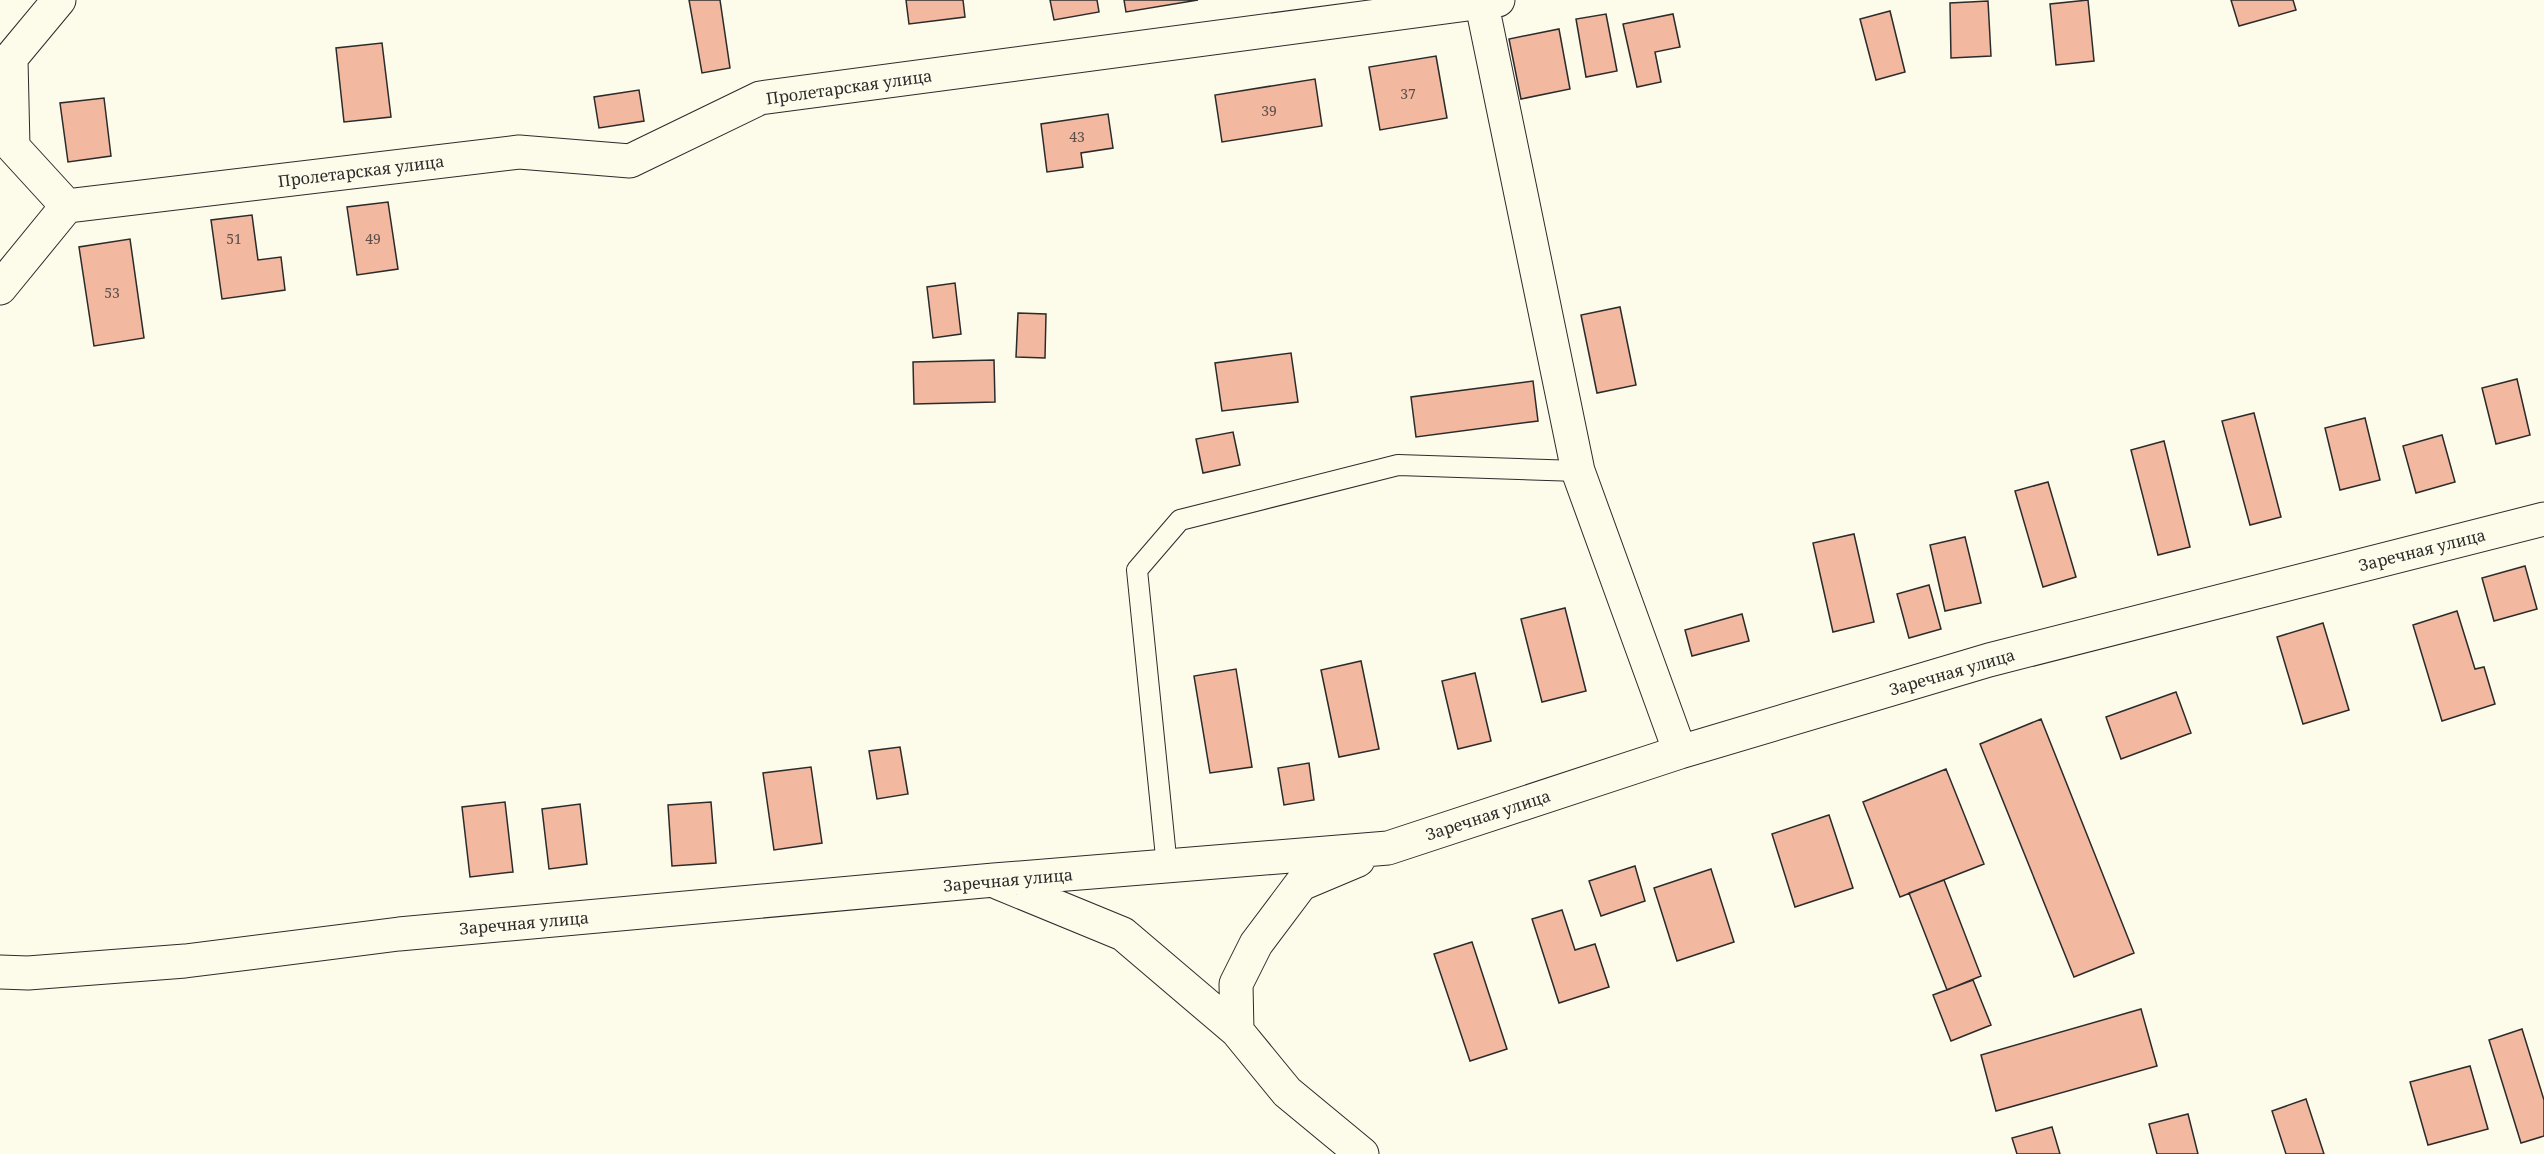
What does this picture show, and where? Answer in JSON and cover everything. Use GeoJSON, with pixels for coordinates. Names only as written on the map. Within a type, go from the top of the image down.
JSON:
{"type":"FeatureCollection","features":[{"type":"Feature","properties":{"kind":"street"},"geometry":{"type":"LineString","coordinates":[[0,288],[67,206],[14,147],[5,65],[59,0]]}},
{"type":"Feature","properties":{"kind":"street"},"geometry":{"type":"LineString","coordinates":[[1487,1],[1578,471],[1680,752]]}},
{"type":"Feature","properties":{"kind":"street","name":"Пролетарская улица"},"geometry":{"type":"LineString","coordinates":[[67,206],[519,152],[630,161],[760,98],[1487,1]]}},
{"type":"Feature","properties":{"kind":"street","name":"Заречная улица"},"geometry":{"type":"LineString","coordinates":[[0,972],[28,973],[185,961],[399,934],[994,880],[1388,848],[1680,752],[1989,660],[2544,519]]}},
{"type":"Feature","properties":{"kind":"street"},"geometry":{"type":"LineString","coordinates":[[1237,1031],[1236,984],[1256,944],[1301,885],[1388,848]]}},
{"type":"Feature","properties":{"kind":"street"},"geometry":{"type":"LineString","coordinates":[[994,880],[1123,934],[1237,1031],[1287,1092],[1362,1154]]}},
{"type":"Feature","properties":{"kind":"lane"},"geometry":{"type":"LineString","coordinates":[[1167,867],[1137,570],[1180,520],[1398,465],[1578,471]]}},
{"type":"Feature","properties":{"kind":"building"},"geometry":{"type":"Polygon","coordinates":[[[689,0],[720,0],[730,68],[702,73],[689,0]]]}},
{"type":"Feature","properties":{"kind":"building"},"geometry":{"type":"Polygon","coordinates":[[[906,0],[963,0],[965,17],[909,24],[906,0]]]}},
{"type":"Feature","properties":{"kind":"building"},"geometry":{"type":"Polygon","coordinates":[[[1050,0],[1097,0],[1099,12],[1054,20],[1050,0]]]}},
{"type":"Feature","properties":{"kind":"building"},"geometry":{"type":"Polygon","coordinates":[[[1124,0],[1198,0],[1126,12],[1124,0]]]}},
{"type":"Feature","properties":{"kind":"building"},"geometry":{"type":"Polygon","coordinates":[[[2088,0],[2094,61],[2056,65],[2050,4],[2088,0]]]}},
{"type":"Feature","properties":{"kind":"building"},"geometry":{"type":"Polygon","coordinates":[[[2231,0],[2293,0],[2296,10],[2239,26],[2231,0]]]}},
{"type":"Feature","properties":{"kind":"building"},"geometry":{"type":"Polygon","coordinates":[[[1988,1],[1991,56],[1951,58],[1950,3],[1988,1]]]}},
{"type":"Feature","properties":{"kind":"building"},"geometry":{"type":"Polygon","coordinates":[[[1890,11],[1905,72],[1876,80],[1860,19],[1890,11]]]}},
{"type":"Feature","properties":{"kind":"building"},"geometry":{"type":"Polygon","coordinates":[[[1606,14],[1617,71],[1586,77],[1576,19],[1606,14]]]}},
{"type":"Feature","properties":{"kind":"building"},"geometry":{"type":"Polygon","coordinates":[[[1673,14],[1680,47],[1655,52],[1661,82],[1637,87],[1623,24],[1673,14]]]}},
{"type":"Feature","properties":{"kind":"building"},"geometry":{"type":"Polygon","coordinates":[[[1559,29],[1570,89],[1521,99],[1509,39],[1559,29]]]}},
{"type":"Feature","properties":{"kind":"building"},"geometry":{"type":"Polygon","coordinates":[[[382,43],[391,117],[344,122],[336,48],[382,43]]]}},
{"type":"Feature","properties":{"kind":"building"},"geometry":{"type":"Polygon","coordinates":[[[1436,56],[1447,118],[1380,130],[1369,67],[1436,56]]]}},
{"type":"Feature","properties":{"kind":"building"},"geometry":{"type":"Polygon","coordinates":[[[1315,79],[1322,126],[1222,142],[1215,95],[1315,79]]]}},
{"type":"Feature","properties":{"kind":"building"},"geometry":{"type":"Polygon","coordinates":[[[639,90],[644,121],[599,128],[594,97],[639,90]]]}},
{"type":"Feature","properties":{"kind":"building"},"geometry":{"type":"Polygon","coordinates":[[[104,98],[111,156],[68,162],[60,103],[104,98]]]}},
{"type":"Feature","properties":{"kind":"building"},"geometry":{"type":"Polygon","coordinates":[[[1108,114],[1113,148],[1081,153],[1083,167],[1047,172],[1041,124],[1108,114]]]}},
{"type":"Feature","properties":{"kind":"building"},"geometry":{"type":"Polygon","coordinates":[[[388,202],[398,269],[357,275],[347,207],[388,202]]]}},
{"type":"Feature","properties":{"kind":"building"},"geometry":{"type":"Polygon","coordinates":[[[252,215],[258,260],[281,257],[285,290],[222,299],[211,220],[252,215]]]}},
{"type":"Feature","properties":{"kind":"building"},"geometry":{"type":"Polygon","coordinates":[[[130,239],[144,338],[94,346],[79,247],[130,239]]]}},
{"type":"Feature","properties":{"kind":"building"},"geometry":{"type":"Polygon","coordinates":[[[955,283],[961,334],[933,338],[927,287],[955,283]]]}},
{"type":"Feature","properties":{"kind":"building"},"geometry":{"type":"Polygon","coordinates":[[[1620,307],[1636,385],[1597,393],[1581,315],[1620,307]]]}},
{"type":"Feature","properties":{"kind":"building"},"geometry":{"type":"Polygon","coordinates":[[[1018,313],[1046,314],[1045,358],[1016,357],[1018,313]]]}},
{"type":"Feature","properties":{"kind":"building"},"geometry":{"type":"Polygon","coordinates":[[[1291,353],[1298,402],[1222,411],[1215,363],[1291,353]]]}},
{"type":"Feature","properties":{"kind":"building"},"geometry":{"type":"Polygon","coordinates":[[[994,360],[995,402],[914,404],[913,362],[994,360]]]}},
{"type":"Feature","properties":{"kind":"building"},"geometry":{"type":"Polygon","coordinates":[[[2517,379],[2530,435],[2496,444],[2482,388],[2517,379]]]}},
{"type":"Feature","properties":{"kind":"building"},"geometry":{"type":"Polygon","coordinates":[[[1533,381],[1538,421],[1416,437],[1411,397],[1533,381]]]}},
{"type":"Feature","properties":{"kind":"building"},"geometry":{"type":"Polygon","coordinates":[[[2254,413],[2281,517],[2250,525],[2222,421],[2254,413]]]}},
{"type":"Feature","properties":{"kind":"building"},"geometry":{"type":"Polygon","coordinates":[[[2365,418],[2380,480],[2340,490],[2325,428],[2365,418]]]}},
{"type":"Feature","properties":{"kind":"building"},"geometry":{"type":"Polygon","coordinates":[[[1233,432],[1240,465],[1203,473],[1196,439],[1233,432]]]}},
{"type":"Feature","properties":{"kind":"building"},"geometry":{"type":"Polygon","coordinates":[[[2442,435],[2455,482],[2416,493],[2403,446],[2442,435]]]}},
{"type":"Feature","properties":{"kind":"building"},"geometry":{"type":"Polygon","coordinates":[[[2164,441],[2190,547],[2158,555],[2131,450],[2164,441]]]}},
{"type":"Feature","properties":{"kind":"building"},"geometry":{"type":"Polygon","coordinates":[[[2048,482],[2076,577],[2043,587],[2015,491],[2048,482]]]}},
{"type":"Feature","properties":{"kind":"building"},"geometry":{"type":"Polygon","coordinates":[[[1854,534],[1874,622],[1833,632],[1813,543],[1854,534]]]}},
{"type":"Feature","properties":{"kind":"building"},"geometry":{"type":"Polygon","coordinates":[[[1965,537],[1981,603],[1945,611],[1930,545],[1965,537]]]}},
{"type":"Feature","properties":{"kind":"building"},"geometry":{"type":"Polygon","coordinates":[[[2525,566],[2537,609],[2494,621],[2482,578],[2525,566]]]}},
{"type":"Feature","properties":{"kind":"building"},"geometry":{"type":"Polygon","coordinates":[[[1929,585],[1941,629],[1909,638],[1897,594],[1929,585]]]}},
{"type":"Feature","properties":{"kind":"building"},"geometry":{"type":"Polygon","coordinates":[[[1565,608],[1586,691],[1542,702],[1521,619],[1565,608]]]}},
{"type":"Feature","properties":{"kind":"building"},"geometry":{"type":"Polygon","coordinates":[[[2457,611],[2475,669],[2484,667],[2495,704],[2442,721],[2413,625],[2457,611]]]}},
{"type":"Feature","properties":{"kind":"building"},"geometry":{"type":"Polygon","coordinates":[[[1742,614],[1749,641],[1692,656],[1685,630],[1742,614]]]}},
{"type":"Feature","properties":{"kind":"building"},"geometry":{"type":"Polygon","coordinates":[[[2323,623],[2349,710],[2303,724],[2277,637],[2323,623]]]}},
{"type":"Feature","properties":{"kind":"building"},"geometry":{"type":"Polygon","coordinates":[[[1361,661],[1379,749],[1339,757],[1321,670],[1361,661]]]}},
{"type":"Feature","properties":{"kind":"building"},"geometry":{"type":"Polygon","coordinates":[[[1236,669],[1252,767],[1210,773],[1194,676],[1236,669]]]}},
{"type":"Feature","properties":{"kind":"building"},"geometry":{"type":"Polygon","coordinates":[[[1475,673],[1491,741],[1458,749],[1442,681],[1475,673]]]}},
{"type":"Feature","properties":{"kind":"building"},"geometry":{"type":"Polygon","coordinates":[[[2176,692],[2191,733],[2121,759],[2106,717],[2176,692]]]}},
{"type":"Feature","properties":{"kind":"building"},"geometry":{"type":"Polygon","coordinates":[[[2041,719],[2134,953],[2074,977],[1980,744],[2041,719]]]}},
{"type":"Feature","properties":{"kind":"building"},"geometry":{"type":"Polygon","coordinates":[[[900,747],[908,794],[877,799],[869,751],[900,747]]]}},
{"type":"Feature","properties":{"kind":"building"},"geometry":{"type":"Polygon","coordinates":[[[1309,763],[1314,800],[1284,805],[1278,768],[1309,763]]]}},
{"type":"Feature","properties":{"kind":"building"},"geometry":{"type":"Polygon","coordinates":[[[811,767],[822,843],[774,850],[763,773],[811,767]]]}},
{"type":"Feature","properties":{"kind":"building"},"geometry":{"type":"Polygon","coordinates":[[[1946,769],[1984,864],[1900,897],[1863,802],[1946,769]]]}},
{"type":"Feature","properties":{"kind":"building"},"geometry":{"type":"Polygon","coordinates":[[[505,802],[513,872],[470,877],[462,807],[505,802]]]}},
{"type":"Feature","properties":{"kind":"building"},"geometry":{"type":"Polygon","coordinates":[[[711,802],[716,863],[672,866],[668,805],[711,802]]]}},
{"type":"Feature","properties":{"kind":"building"},"geometry":{"type":"Polygon","coordinates":[[[580,804],[587,864],[549,869],[542,809],[580,804]]]}},
{"type":"Feature","properties":{"kind":"building"},"geometry":{"type":"Polygon","coordinates":[[[1829,815],[1853,888],[1795,907],[1772,834],[1829,815]]]}},
{"type":"Feature","properties":{"kind":"building"},"geometry":{"type":"Polygon","coordinates":[[[1635,866],[1645,901],[1601,916],[1589,881],[1635,866]]]}},
{"type":"Feature","properties":{"kind":"building"},"geometry":{"type":"Polygon","coordinates":[[[1711,869],[1734,942],[1677,961],[1654,888],[1711,869]]]}},
{"type":"Feature","properties":{"kind":"building"},"geometry":{"type":"Polygon","coordinates":[[[1944,880],[1981,976],[1947,990],[1909,893],[1944,880]]]}},
{"type":"Feature","properties":{"kind":"building"},"geometry":{"type":"Polygon","coordinates":[[[1562,910],[1575,950],[1595,944],[1609,987],[1559,1003],[1532,919],[1562,910]]]}},
{"type":"Feature","properties":{"kind":"building"},"geometry":{"type":"Polygon","coordinates":[[[1472,942],[1507,1049],[1470,1061],[1434,954],[1472,942]]]}},
{"type":"Feature","properties":{"kind":"building"},"geometry":{"type":"Polygon","coordinates":[[[1973,980],[1991,1025],[1951,1041],[1933,995],[1973,980]]]}},
{"type":"Feature","properties":{"kind":"building"},"geometry":{"type":"Polygon","coordinates":[[[2141,1009],[2157,1066],[1996,1111],[1981,1055],[2141,1009]]]}},
{"type":"Feature","properties":{"kind":"building"},"geometry":{"type":"Polygon","coordinates":[[[2522,1029],[2544,1100],[2544,1136],[2521,1143],[2489,1040],[2522,1029]]]}},
{"type":"Feature","properties":{"kind":"building"},"geometry":{"type":"Polygon","coordinates":[[[2470,1066],[2488,1129],[2428,1145],[2410,1082],[2470,1066]]]}},
{"type":"Feature","properties":{"kind":"building"},"geometry":{"type":"Polygon","coordinates":[[[2306,1099],[2324,1154],[2286,1154],[2272,1111],[2306,1099]]]}},
{"type":"Feature","properties":{"kind":"building"},"geometry":{"type":"Polygon","coordinates":[[[2188,1114],[2198,1154],[2157,1154],[2149,1124],[2188,1114]]]}},
{"type":"Feature","properties":{"kind":"building"},"geometry":{"type":"Polygon","coordinates":[[[2052,1127],[2060,1154],[2017,1154],[2012,1138],[2052,1127]]]}}]}
